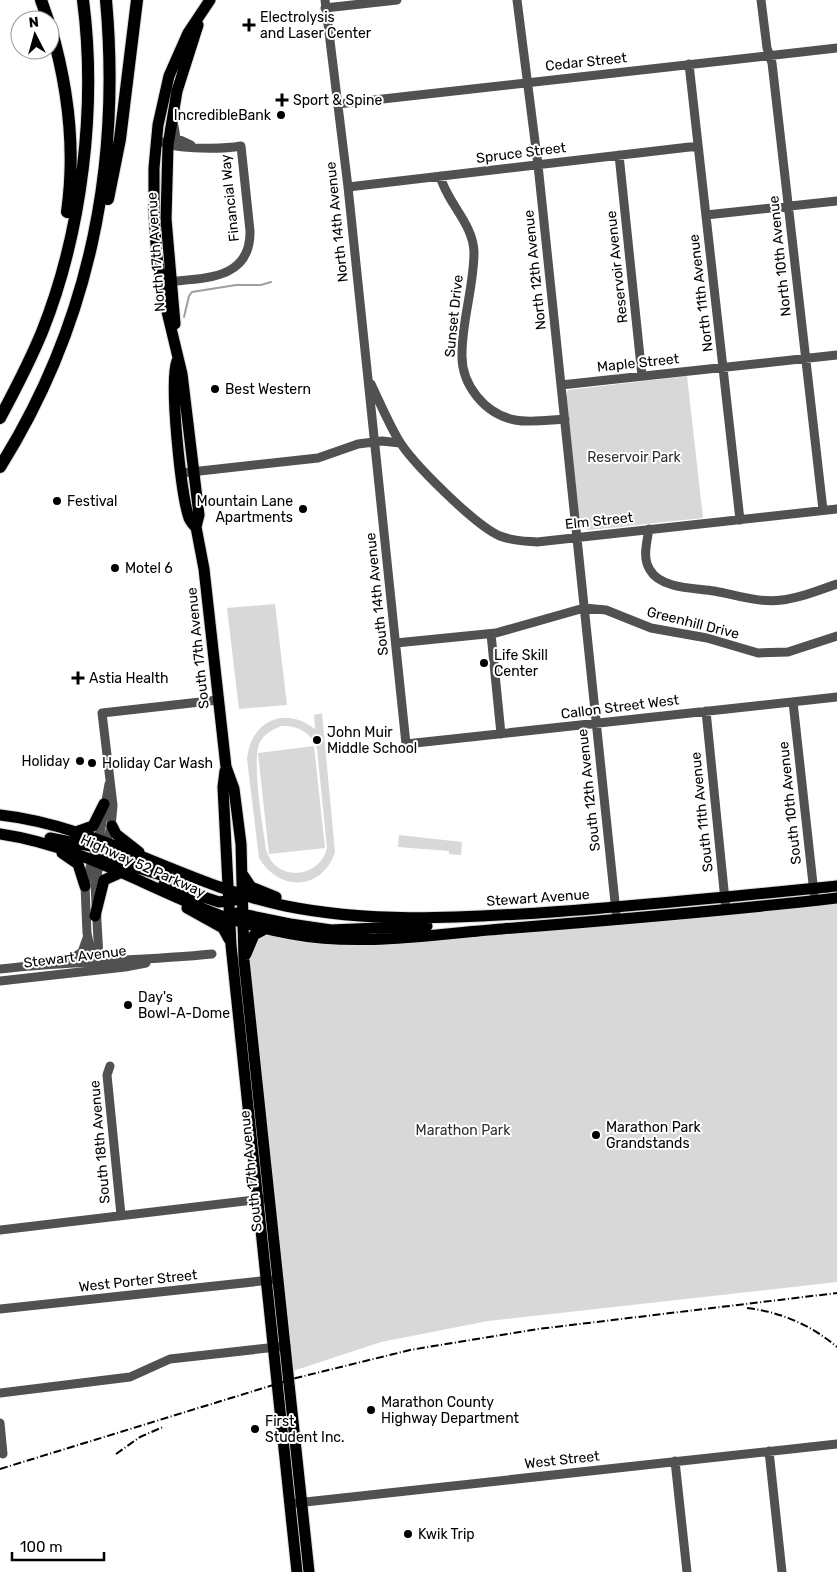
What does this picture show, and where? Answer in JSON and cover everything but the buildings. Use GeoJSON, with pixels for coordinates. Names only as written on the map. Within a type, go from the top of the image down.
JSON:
{"type":"FeatureCollection","features":[{"type":"Feature","properties":{"kind":"highway"},"geometry":{"type":"LineString","coordinates":[[0,418],[41,333],[67,253],[80,182],[88,77],[83,0]]}},
{"type":"Feature","properties":{"kind":"highway"},"geometry":{"type":"LineString","coordinates":[[0,467],[33,409],[61,348],[82,284],[98,222],[108,140],[110,95],[106,0]]}},
{"type":"Feature","properties":{"kind":"highway"},"geometry":{"type":"LineString","coordinates":[[98,222],[109,195],[117,155],[137,0]]}},
{"type":"Feature","properties":{"kind":"highway"},"geometry":{"type":"LineString","coordinates":[[26,364],[57,260],[65,227],[70,188],[71,142],[59,60]]}},
{"type":"Feature","properties":{"kind":"main road","name":"North 17th Avenue"},"geometry":{"type":"LineString","coordinates":[[187,473],[183,377],[175,339],[175,311],[166,282],[154,214],[156,133],[171,72],[186,36],[210,0]]}},
{"type":"Feature","properties":{"kind":"main road","name":"North 17th Avenue"},"geometry":{"type":"LineString","coordinates":[[166,282],[168,145],[172,113],[199,18]]}},
{"type":"Feature","properties":{"kind":"main road","name":"South 17th Avenue"},"geometry":{"type":"LineString","coordinates":[[187,473],[199,516],[196,527],[203,562],[226,767],[234,789],[242,874],[244,960],[264,1199],[295,1503],[297,1572]]}},
{"type":"Feature","properties":{"kind":"main road","name":"South 17th Avenue"},"geometry":{"type":"LineString","coordinates":[[226,767],[223,788],[230,945],[264,1199]]}},
{"type":"Feature","properties":{"kind":"main road"},"geometry":{"type":"LineString","coordinates":[[74,832],[93,826],[104,804]]}},
{"type":"Feature","properties":{"kind":"main road","name":"Highway 52 Parkway"},"geometry":{"type":"LineString","coordinates":[[0,815],[74,832],[122,872],[209,912],[230,918],[243,917]]}},
{"type":"Feature","properties":{"kind":"main road"},"geometry":{"type":"LineString","coordinates":[[112,826],[119,836],[154,863]]}},
{"type":"Feature","properties":{"kind":"main road"},"geometry":{"type":"LineString","coordinates":[[5,835],[35,835],[99,851],[109,857],[138,868],[228,896]]}},
{"type":"Feature","properties":{"kind":"main road","name":"Highway 52 Parkway"},"geometry":{"type":"LineString","coordinates":[[5,835],[99,851],[154,863],[200,880],[228,896],[243,896]]}},
{"type":"Feature","properties":{"kind":"main road"},"geometry":{"type":"LineString","coordinates":[[26,839],[73,859],[81,870],[86,886]]}},
{"type":"Feature","properties":{"kind":"main road"},"geometry":{"type":"LineString","coordinates":[[200,880],[209,880],[218,876],[224,870],[227,855]]}},
{"type":"Feature","properties":{"kind":"main road"},"geometry":{"type":"LineString","coordinates":[[95,916],[104,880],[122,872]]}},
{"type":"Feature","properties":{"kind":"main road"},"geometry":{"type":"LineString","coordinates":[[242,874],[250,885],[268,894],[340,915]]}},
{"type":"Feature","properties":{"kind":"main road"},"geometry":{"type":"LineString","coordinates":[[140,879],[170,886],[219,902],[228,896]]}},
{"type":"Feature","properties":{"kind":"main road","name":"Stewart Avenue"},"geometry":{"type":"LineString","coordinates":[[243,896],[284,906],[340,915],[403,920],[456,919],[615,908],[837,886]]}},
{"type":"Feature","properties":{"kind":"main road"},"geometry":{"type":"LineString","coordinates":[[159,888],[197,914],[223,928],[230,945]]}},
{"type":"Feature","properties":{"kind":"main road","name":"Stewart Avenue"},"geometry":{"type":"LineString","coordinates":[[243,917],[267,928],[307,936],[364,940],[616,920],[837,898]]}},
{"type":"Feature","properties":{"kind":"main road"},"geometry":{"type":"LineString","coordinates":[[243,917],[331,930],[416,927],[456,919]]}},
{"type":"Feature","properties":{"kind":"main road"},"geometry":{"type":"LineString","coordinates":[[244,960],[252,937],[267,928]]}},
{"type":"Feature","properties":{"kind":"main road","name":"South 17th Avenue"},"geometry":{"type":"LineString","coordinates":[[295,1503],[309,1572]]}},
{"type":"Feature","properties":{"kind":"street"},"geometry":{"type":"LineString","coordinates":[[325,4],[397,0]]}},
{"type":"Feature","properties":{"kind":"street","name":"North 12th Avenue"},"geometry":{"type":"LineString","coordinates":[[517,0],[538,165],[577,537]]}},
{"type":"Feature","properties":{"kind":"street","name":"North 10th Avenue"},"geometry":{"type":"LineString","coordinates":[[761,0],[789,206],[823,510]]}},
{"type":"Feature","properties":{"kind":"street","name":"North 14th Avenue"},"geometry":{"type":"LineString","coordinates":[[325,4],[348,187],[375,442]]}},
{"type":"Feature","properties":{"kind":"street","name":"Cedar Street"},"geometry":{"type":"LineString","coordinates":[[338,104],[837,48]]}},
{"type":"Feature","properties":{"kind":"street","name":"North 11th Avenue"},"geometry":{"type":"LineString","coordinates":[[689,64],[740,520]]}},
{"type":"Feature","properties":{"kind":"street","name":"Financial Way"},"geometry":{"type":"LineString","coordinates":[[172,113],[175,137],[196,146]]}},
{"type":"Feature","properties":{"kind":"street"},"geometry":{"type":"LineString","coordinates":[[156,133],[168,145]]}},
{"type":"Feature","properties":{"kind":"street","name":"Financial Way"},"geometry":{"type":"LineString","coordinates":[[166,282],[208,278],[226,273],[242,260],[249,244],[250,231],[242,146],[221,148],[168,145]]}},
{"type":"Feature","properties":{"kind":"street","name":"Spruce Street"},"geometry":{"type":"LineString","coordinates":[[348,187],[698,146]]}},
{"type":"Feature","properties":{"kind":"street","name":"Reservoir Avenue"},"geometry":{"type":"LineString","coordinates":[[619,155],[642,376]]}},
{"type":"Feature","properties":{"kind":"street","name":"Sunset Drive"},"geometry":{"type":"LineString","coordinates":[[440,176],[443,189],[466,224],[472,242],[473,267],[462,355],[468,384],[490,409],[504,416],[527,422],[565,419]]}},
{"type":"Feature","properties":{"kind":"street"},"geometry":{"type":"LineString","coordinates":[[706,215],[837,201]]}},
{"type":"Feature","properties":{"kind":"street","name":"Maple Street"},"geometry":{"type":"LineString","coordinates":[[561,385],[837,354]]}},
{"type":"Feature","properties":{"kind":"street","name":"Elm Street"},"geometry":{"type":"LineString","coordinates":[[368,378],[400,443],[422,468],[475,520],[499,536],[522,542],[837,509]]}},
{"type":"Feature","properties":{"kind":"street"},"geometry":{"type":"LineString","coordinates":[[187,473],[318,458],[355,444],[375,442],[400,443]]}},
{"type":"Feature","properties":{"kind":"street","name":"South 14th Avenue"},"geometry":{"type":"LineString","coordinates":[[375,442],[406,744]]}},
{"type":"Feature","properties":{"kind":"street"},"geometry":{"type":"LineString","coordinates":[[649,529],[646,554],[648,566],[656,577],[673,584],[768,601],[794,598],[837,584]]}},
{"type":"Feature","properties":{"kind":"street","name":"South 12th Avenue"},"geometry":{"type":"LineString","coordinates":[[577,537],[616,920]]}},
{"type":"Feature","properties":{"kind":"street","name":"Greenhill Drive"},"geometry":{"type":"LineString","coordinates":[[396,643],[491,634],[584,608],[606,610],[651,628],[708,638],[758,653],[788,652],[837,636]]}},
{"type":"Feature","properties":{"kind":"street"},"geometry":{"type":"LineString","coordinates":[[491,634],[501,734]]}},
{"type":"Feature","properties":{"kind":"street","name":"Callon Street West"},"geometry":{"type":"LineString","coordinates":[[406,744],[837,697]]}},
{"type":"Feature","properties":{"kind":"street"},"geometry":{"type":"LineString","coordinates":[[96,965],[87,933],[86,886],[99,851],[112,826],[113,804],[102,713],[218,700]]}},
{"type":"Feature","properties":{"kind":"street","name":"South 10th Avenue"},"geometry":{"type":"LineString","coordinates":[[793,702],[815,901]]}},
{"type":"Feature","properties":{"kind":"street","name":"South 11th Avenue"},"geometry":{"type":"LineString","coordinates":[[706,711],[726,910]]}},
{"type":"Feature","properties":{"kind":"street"},"geometry":{"type":"LineString","coordinates":[[96,965],[95,885],[104,804],[110,784]]}},
{"type":"Feature","properties":{"kind":"street"},"geometry":{"type":"LineString","coordinates":[[63,963],[82,952],[87,933]]}},
{"type":"Feature","properties":{"kind":"street","name":"Stewart Avenue"},"geometry":{"type":"LineString","coordinates":[[0,981],[96,965],[212,954]]}},
{"type":"Feature","properties":{"kind":"street","name":"Stewart Avenue"},"geometry":{"type":"LineString","coordinates":[[0,969],[63,963],[96,965]]}},
{"type":"Feature","properties":{"kind":"street","name":"South 18th Avenue"},"geometry":{"type":"LineString","coordinates":[[110,1066],[107,1076],[120,1215]]}},
{"type":"Feature","properties":{"kind":"street"},"geometry":{"type":"LineString","coordinates":[[0,1230],[264,1199]]}},
{"type":"Feature","properties":{"kind":"street","name":"West Porter Street"},"geometry":{"type":"LineString","coordinates":[[0,1309],[272,1279]]}},
{"type":"Feature","properties":{"kind":"street"},"geometry":{"type":"LineString","coordinates":[[0,1393],[130,1377],[170,1359],[280,1347]]}},
{"type":"Feature","properties":{"kind":"street"},"geometry":{"type":"LineString","coordinates":[[0,1423],[3,1454]]}},
{"type":"Feature","properties":{"kind":"street","name":"West Street"},"geometry":{"type":"LineString","coordinates":[[295,1503],[837,1444]]}},
{"type":"Feature","properties":{"kind":"street"},"geometry":{"type":"LineString","coordinates":[[769,1451],[782,1572]]}},
{"type":"Feature","properties":{"kind":"street"},"geometry":{"type":"LineString","coordinates":[[675,1461],[687,1572]]}},
{"type":"Feature","properties":{"kind":"green space","name":"Reservoir Park"},"geometry":{"type":"Polygon","coordinates":[[[687,376],[703,518],[589,530],[583,528],[580,523],[566,396],[568,390],[687,376]]]}},
{"type":"Feature","properties":{"kind":"green space"},"geometry":{"type":"Polygon","coordinates":[[[275,604],[287,705],[239,709],[227,608],[275,604]]]}},
{"type":"Feature","properties":{"kind":"green space"},"geometry":{"type":"Polygon","coordinates":[[[322,713],[335,852],[329,865],[311,880],[300,882],[288,881],[277,877],[267,869],[259,858],[247,759],[255,735],[262,726],[281,718],[292,718],[315,729],[314,715],[322,713]],[[281,726],[271,731],[260,742],[257,778],[266,849],[271,860],[278,867],[287,872],[296,873],[306,871],[315,866],[322,859],[327,848],[317,749],[308,734],[287,726],[281,726]]]}},
{"type":"Feature","properties":{"kind":"green space"},"geometry":{"type":"Polygon","coordinates":[[[314,746],[325,848],[269,854],[258,753],[314,746]]]}},
{"type":"Feature","properties":{"kind":"green space"},"geometry":{"type":"Polygon","coordinates":[[[399,835],[462,842],[461,855],[449,854],[449,851],[398,847],[399,835]]]}},
{"type":"Feature","properties":{"kind":"green space","name":"Marathon Park"},"geometry":{"type":"Polygon","coordinates":[[[837,903],[837,1282],[488,1321],[381,1342],[293,1371],[258,1055],[249,956],[253,942],[265,935],[312,942],[837,903]]]}},
{"type":"Feature","properties":{"kind":"waterway"},"geometry":{"type":"LineString","coordinates":[[184,317],[189,296],[192,292],[236,285],[261,285],[271,282]]}},
{"type":"Feature","properties":{"kind":"railway"},"geometry":{"type":"LineString","coordinates":[[0,1469],[296,1378],[410,1350],[538,1329],[837,1293]]}},
{"type":"Feature","properties":{"kind":"railway"},"geometry":{"type":"LineString","coordinates":[[747,1308],[784,1316],[817,1332],[837,1347]]}},
{"type":"Feature","properties":{"kind":"railway"},"geometry":{"type":"LineString","coordinates":[[116,1454],[140,1437],[163,1427]]}},
{"type":"Feature","properties":{"kind":"place","name":"Electrolysis and Laser Center"},"geometry":{"type":"Point","coordinates":[249,25]}},
{"type":"Feature","properties":{"kind":"place","name":"Sport & Spine"},"geometry":{"type":"Point","coordinates":[282,100]}},
{"type":"Feature","properties":{"kind":"place","name":"IncredibleBank"},"geometry":{"type":"Point","coordinates":[281,115]}},
{"type":"Feature","properties":{"kind":"place","name":"Best Western"},"geometry":{"type":"Point","coordinates":[215,389]}},
{"type":"Feature","properties":{"kind":"place","name":"Festival"},"geometry":{"type":"Point","coordinates":[57,501]}},
{"type":"Feature","properties":{"kind":"place","name":"Mountain Lane Apartments"},"geometry":{"type":"Point","coordinates":[303,509]}},
{"type":"Feature","properties":{"kind":"place","name":"Motel 6"},"geometry":{"type":"Point","coordinates":[115,568]}},
{"type":"Feature","properties":{"kind":"place","name":"Life Skill Center"},"geometry":{"type":"Point","coordinates":[484,663]}},
{"type":"Feature","properties":{"kind":"place","name":"Astia Health"},"geometry":{"type":"Point","coordinates":[78,678]}},
{"type":"Feature","properties":{"kind":"place","name":"John Muir Middle School"},"geometry":{"type":"Point","coordinates":[317,740]}},
{"type":"Feature","properties":{"kind":"place","name":"Holiday"},"geometry":{"type":"Point","coordinates":[80,761]}},
{"type":"Feature","properties":{"kind":"place","name":"Holiday Car Wash"},"geometry":{"type":"Point","coordinates":[92,763]}},
{"type":"Feature","properties":{"kind":"place","name":"Day's Bowl-A-Dome"},"geometry":{"type":"Point","coordinates":[128,1005]}},
{"type":"Feature","properties":{"kind":"place","name":"Marathon Park Grandstands"},"geometry":{"type":"Point","coordinates":[596,1135]}},
{"type":"Feature","properties":{"kind":"place","name":"Marathon County Highway Department"},"geometry":{"type":"Point","coordinates":[371,1410]}},
{"type":"Feature","properties":{"kind":"place","name":"First Student Inc."},"geometry":{"type":"Point","coordinates":[255,1429]}},
{"type":"Feature","properties":{"kind":"place","name":"Kwik Trip"},"geometry":{"type":"Point","coordinates":[408,1534]}}]}
